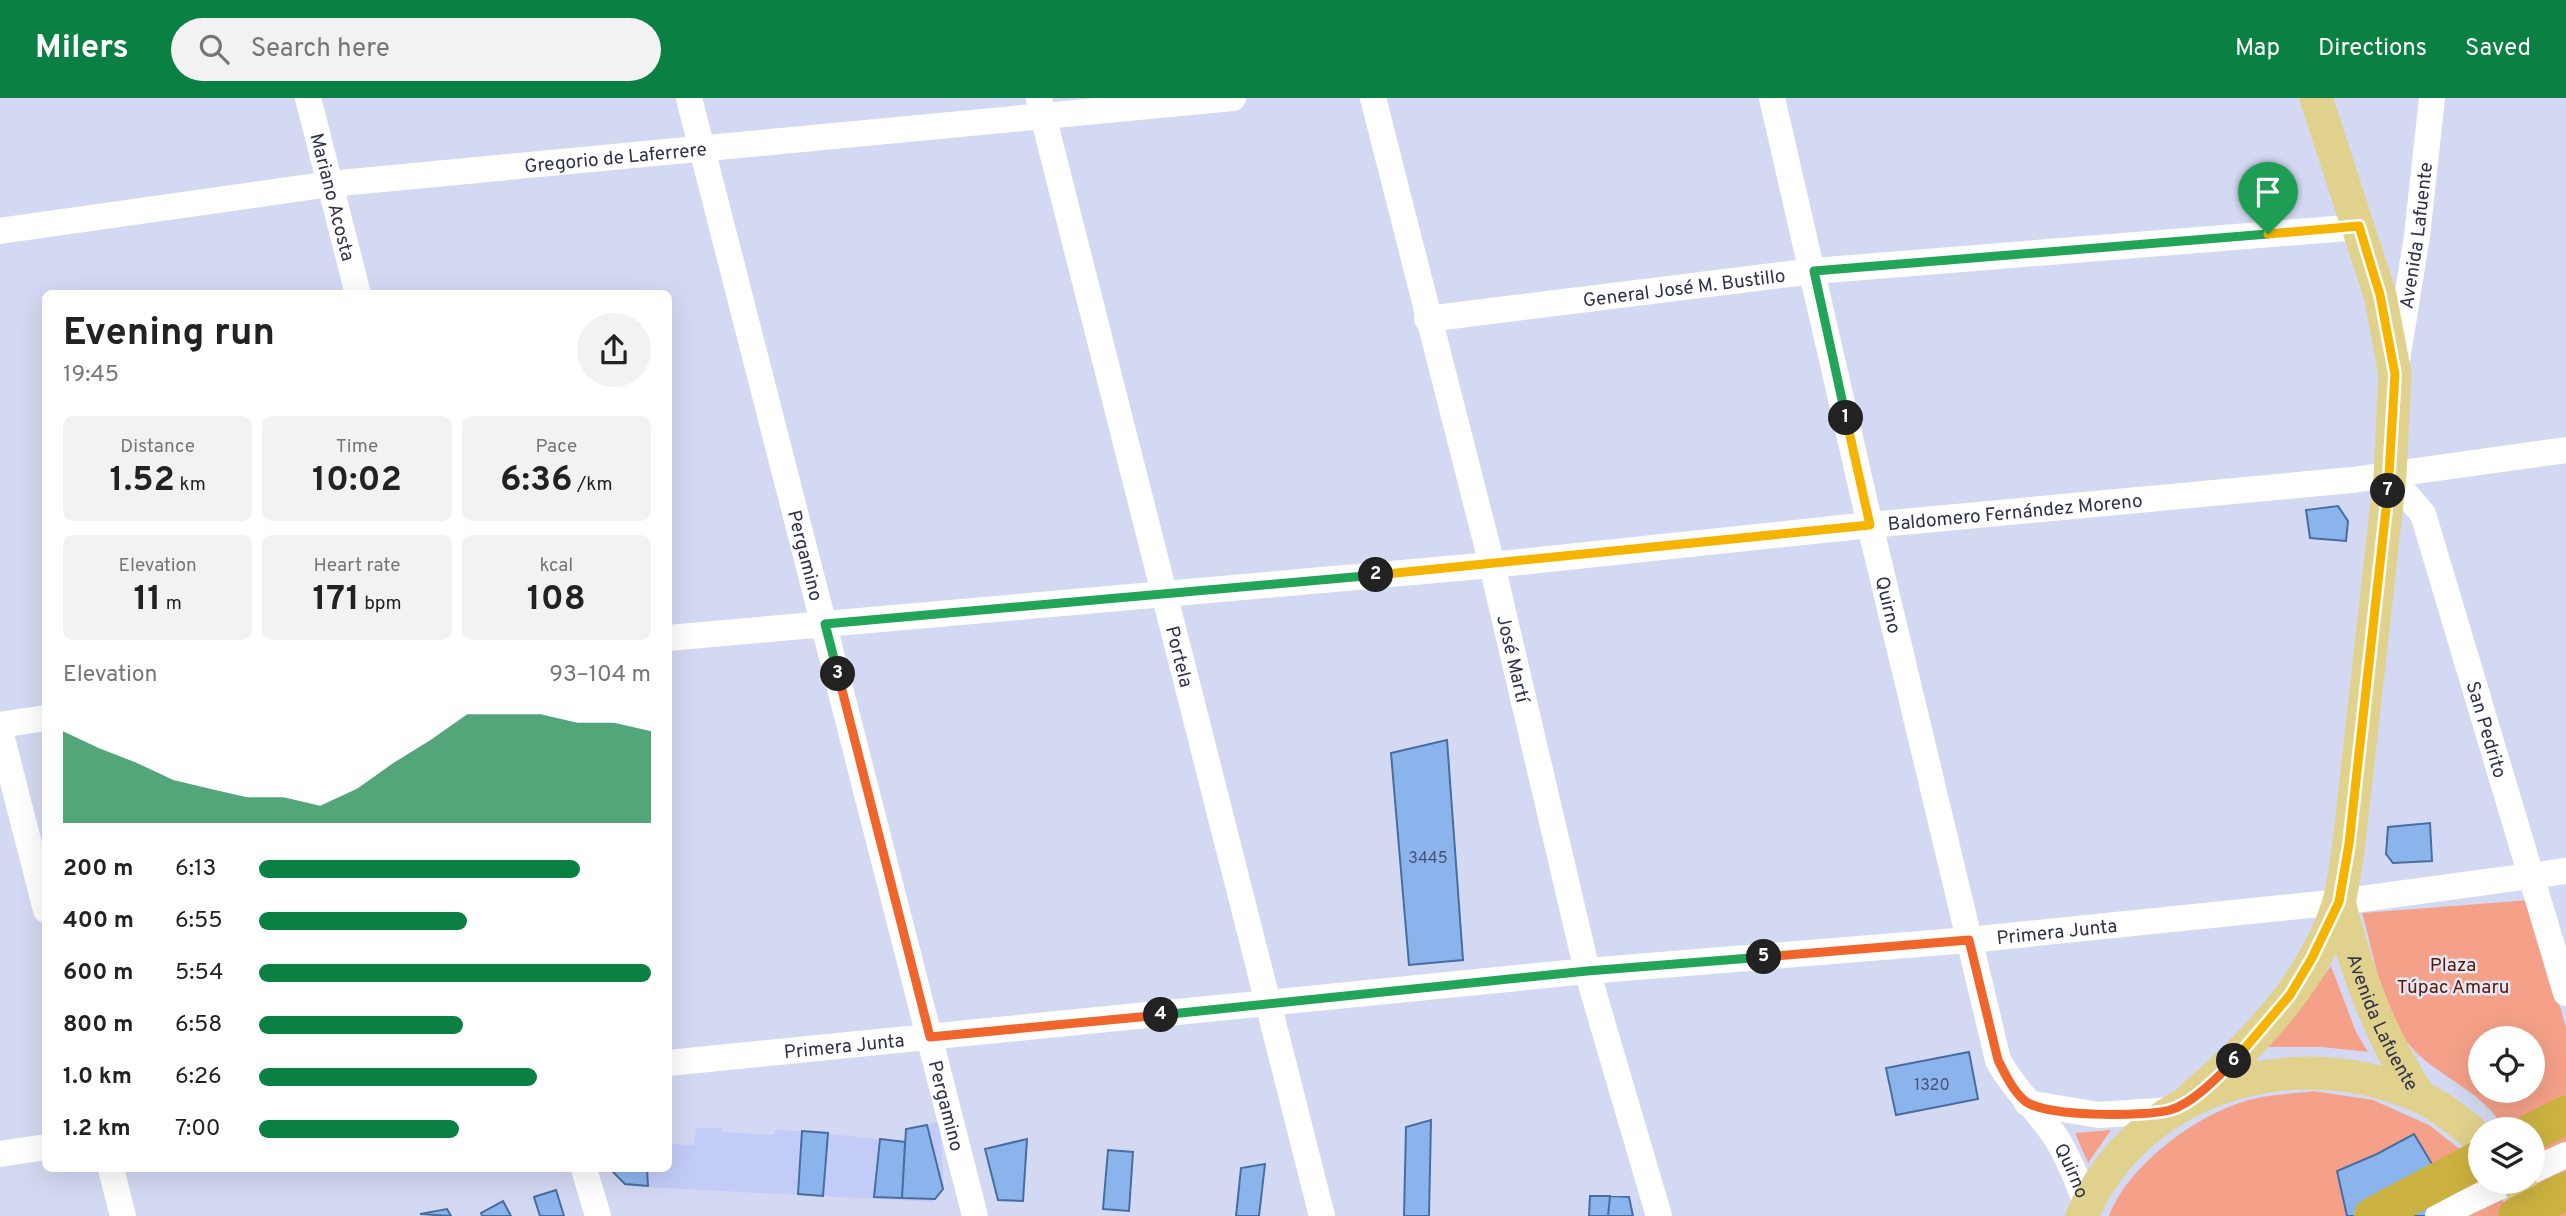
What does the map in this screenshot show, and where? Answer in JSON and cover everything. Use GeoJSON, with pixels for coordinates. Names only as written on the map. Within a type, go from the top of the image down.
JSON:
{"type":"FeatureCollection","features":[{"type":"Feature","properties":{"kind":"highway"},"geometry":{"type":"LineString","coordinates":[[2545,1126],[2566,1115]]}},
{"type":"Feature","properties":{"kind":"highway"},"geometry":{"type":"LineString","coordinates":[[2373,1216],[2468,1165]]}},
{"type":"Feature","properties":{"kind":"highway"},"geometry":{"type":"LineString","coordinates":[[2517,1216],[2566,1191]]}},
{"type":"Feature","properties":{"kind":"main road","name":"Avenida Lafuente"},"geometry":{"type":"LineString","coordinates":[[2083,1213],[2110,1170],[2138,1138],[2230,1065],[2290,995],[2312,958],[2339,902],[2349,844],[2389,476],[2395,374],[2380,295],[2316,98]]}},
{"type":"Feature","properties":{"kind":"main road","name":"Avenida Lafuente"},"geometry":{"type":"LineString","coordinates":[[2339,902],[2353,959],[2375,1019],[2420,1097]]}},
{"type":"Feature","properties":{"kind":"main road"},"geometry":{"type":"LineString","coordinates":[[2182,1104],[2238,1082],[2274,1075],[2320,1073],[2376,1081],[2420,1097],[2468,1129]]}},
{"type":"Feature","properties":{"kind":"main road"},"geometry":{"type":"LineString","coordinates":[[2524,1194],[2537,1216]]}},
{"type":"Feature","properties":{"kind":"street","name":"Mariano Acosta"},"geometry":{"type":"LineString","coordinates":[[308,98],[357,290]]}},
{"type":"Feature","properties":{"kind":"street","name":"Pergamino"},"geometry":{"type":"LineString","coordinates":[[689,98],[975,1216]]}},
{"type":"Feature","properties":{"kind":"street","name":"Gregorio de Laferrere"},"geometry":{"type":"LineString","coordinates":[[0,231],[330,184],[702,149],[1040,106],[1233,98]]}},
{"type":"Feature","properties":{"kind":"street","name":"José Martí"},"geometry":{"type":"LineString","coordinates":[[1373,98],[1427,319],[1492,565],[1587,971],[1659,1216]]}},
{"type":"Feature","properties":{"kind":"street","name":"Quirno"},"geometry":{"type":"LineString","coordinates":[[1772,98],[1814,271],[1870,525],[1998,1060],[2074,1168],[2083,1213]]}},
{"type":"Feature","properties":{"kind":"street","name":"Avenida Lafuente"},"geometry":{"type":"LineString","coordinates":[[2395,374],[2417,236],[2432,98]]}},
{"type":"Feature","properties":{"kind":"street","name":"Portela"},"geometry":{"type":"LineString","coordinates":[[1040,106],[1322,1216]]}},
{"type":"Feature","properties":{"kind":"street","name":"General José M. Bustillo"},"geometry":{"type":"LineString","coordinates":[[1427,319],[1814,271],[2359,226]]}},
{"type":"Feature","properties":{"kind":"street","name":"Baldomero Fernández Moreno"},"geometry":{"type":"LineString","coordinates":[[672,638],[1492,565],[1870,525],[2389,476],[2566,450]]}},
{"type":"Feature","properties":{"kind":"street","name":"San Pedrito"},"geometry":{"type":"LineString","coordinates":[[2389,476],[2423,514],[2566,993]]}},
{"type":"Feature","properties":{"kind":"street"},"geometry":{"type":"LineString","coordinates":[[0,725],[42,719]]}},
{"type":"Feature","properties":{"kind":"street"},"geometry":{"type":"LineString","coordinates":[[0,731],[42,894]]}},
{"type":"Feature","properties":{"kind":"street","name":"Primera Junta"},"geometry":{"type":"LineString","coordinates":[[672,1063],[1269,1005],[1587,971],[1969,940],[2339,902],[2566,871]]}},
{"type":"Feature","properties":{"kind":"street","name":"Quirno"},"geometry":{"type":"LineString","coordinates":[[2027,1103],[2099,1115],[2182,1104]]}},
{"type":"Feature","properties":{"kind":"street"},"geometry":{"type":"LineString","coordinates":[[0,1154],[42,1148]]}},
{"type":"Feature","properties":{"kind":"street"},"geometry":{"type":"LineString","coordinates":[[2545,1165],[2566,1156]]}},
{"type":"Feature","properties":{"kind":"street"},"geometry":{"type":"LineString","coordinates":[[112,1172],[123,1216]]}},
{"type":"Feature","properties":{"kind":"street"},"geometry":{"type":"LineString","coordinates":[[585,1172],[598,1216]]}},
{"type":"Feature","properties":{"kind":"street"},"geometry":{"type":"LineString","coordinates":[[2438,1216],[2484,1194]]}},
{"type":"Feature","properties":{"kind":"shaded area"},"geometry":{"type":"Polygon","coordinates":[[[940,1122],[944,1189],[933,1202],[626,1186],[615,1172],[672,1172],[672,1144],[694,1145],[696,1128],[722,1128],[722,1132],[773,1135],[775,1130],[802,1131],[905,1142],[906,1129],[940,1122]]]}},
{"type":"Feature","properties":{"kind":"green space","name":"Plaza Túpac Amaru"},"geometry":{"type":"Polygon","coordinates":[[[2530,900],[2566,1028],[2566,1216],[2557,1216],[2541,1194],[2545,1194],[2545,1117],[2496,1117],[2483,1103],[2545,1103],[2545,1026],[2468,1026],[2468,1091],[2431,1065],[2407,1042],[2397,1026],[2382,989],[2362,913],[2530,900]]]}},
{"type":"Feature","properties":{"kind":"green space"},"geometry":{"type":"Polygon","coordinates":[[[2331,966],[2356,1032],[2368,1052],[2322,1047],[2258,1047],[2317,985],[2331,966]]]}},
{"type":"Feature","properties":{"kind":"green space"},"geometry":{"type":"Polygon","coordinates":[[[2313,1091],[2373,1100],[2429,1125],[2468,1156],[2468,1194],[2499,1194],[2513,1216],[2463,1216],[2414,1134],[2337,1171],[2347,1216],[2109,1216],[2132,1178],[2168,1143],[2211,1115],[2253,1099],[2313,1091]]]}},
{"type":"Feature","properties":{"kind":"green space"},"geometry":{"type":"Polygon","coordinates":[[[2111,1130],[2088,1163],[2075,1133],[2111,1130]]]}},
{"type":"Feature","properties":{"kind":"building"},"geometry":{"type":"Polygon","coordinates":[[[2338,506],[2348,521],[2346,541],[2310,538],[2306,510],[2338,506]]]}},
{"type":"Feature","properties":{"kind":"building"},"geometry":{"type":"Polygon","coordinates":[[[1447,740],[1463,960],[1409,965],[1391,753],[1447,740]]]}},
{"type":"Feature","properties":{"kind":"building"},"geometry":{"type":"Polygon","coordinates":[[[2430,823],[2432,861],[2393,863],[2386,854],[2388,827],[2430,823]]]}},
{"type":"Feature","properties":{"kind":"building"},"geometry":{"type":"Polygon","coordinates":[[[1969,1052],[1978,1099],[1896,1115],[1886,1068],[1969,1052]]]}},
{"type":"Feature","properties":{"kind":"building"},"geometry":{"type":"Polygon","coordinates":[[[1431,1120],[1429,1216],[1404,1216],[1406,1127],[1431,1120]]]}},
{"type":"Feature","properties":{"kind":"building"},"geometry":{"type":"Polygon","coordinates":[[[927,1125],[943,1189],[935,1199],[902,1198],[906,1129],[927,1125]]]}},
{"type":"Feature","properties":{"kind":"building"},"geometry":{"type":"Polygon","coordinates":[[[802,1131],[828,1133],[823,1196],[798,1194],[802,1131]]]}},
{"type":"Feature","properties":{"kind":"building"},"geometry":{"type":"Polygon","coordinates":[[[2414,1134],[2463,1216],[2347,1216],[2337,1171],[2414,1134]]]}},
{"type":"Feature","properties":{"kind":"building"},"geometry":{"type":"Polygon","coordinates":[[[880,1139],[905,1142],[902,1198],[874,1197],[880,1139]]]}},
{"type":"Feature","properties":{"kind":"building"},"geometry":{"type":"Polygon","coordinates":[[[1027,1139],[1023,1201],[998,1200],[985,1149],[1027,1139]]]}},
{"type":"Feature","properties":{"kind":"building"},"geometry":{"type":"Polygon","coordinates":[[[1108,1150],[1133,1152],[1129,1211],[1103,1209],[1108,1150]]]}},
{"type":"Feature","properties":{"kind":"building"},"geometry":{"type":"Polygon","coordinates":[[[1265,1164],[1259,1216],[1236,1216],[1241,1168],[1265,1164]]]}},
{"type":"Feature","properties":{"kind":"building"},"geometry":{"type":"Polygon","coordinates":[[[613,1172],[647,1172],[648,1186],[625,1184],[613,1172]]]}},
{"type":"Feature","properties":{"kind":"building"},"geometry":{"type":"Polygon","coordinates":[[[556,1190],[564,1216],[540,1216],[534,1197],[556,1190]]]}},
{"type":"Feature","properties":{"kind":"building"},"geometry":{"type":"Polygon","coordinates":[[[1590,1196],[1610,1196],[1608,1216],[1589,1216],[1590,1196]]]}},
{"type":"Feature","properties":{"kind":"building"},"geometry":{"type":"Polygon","coordinates":[[[1610,1196],[1629,1197],[1633,1216],[1608,1216],[1610,1196]]]}},
{"type":"Feature","properties":{"kind":"building"},"geometry":{"type":"Polygon","coordinates":[[[503,1201],[511,1216],[482,1216],[481,1213],[503,1201]]]}},
{"type":"Feature","properties":{"kind":"building"},"geometry":{"type":"Polygon","coordinates":[[[447,1209],[451,1216],[420,1214],[447,1209]]]}},
{"type":"Feature","properties":{"kind":"route"},"geometry":{"type":"LineString","coordinates":[[2359,226],[2380,295],[2395,374],[2389,476],[2349,844],[2339,902],[2312,958],[2290,995],[2230,1065],[2192,1098],[2172,1110],[2135,1114],[2099,1115],[2027,1103],[2017,1092],[1998,1060],[1969,940],[1587,971],[930,1037],[825,624],[1492,565],[1870,525],[1814,271],[2268,234],[2359,226]]}}]}
